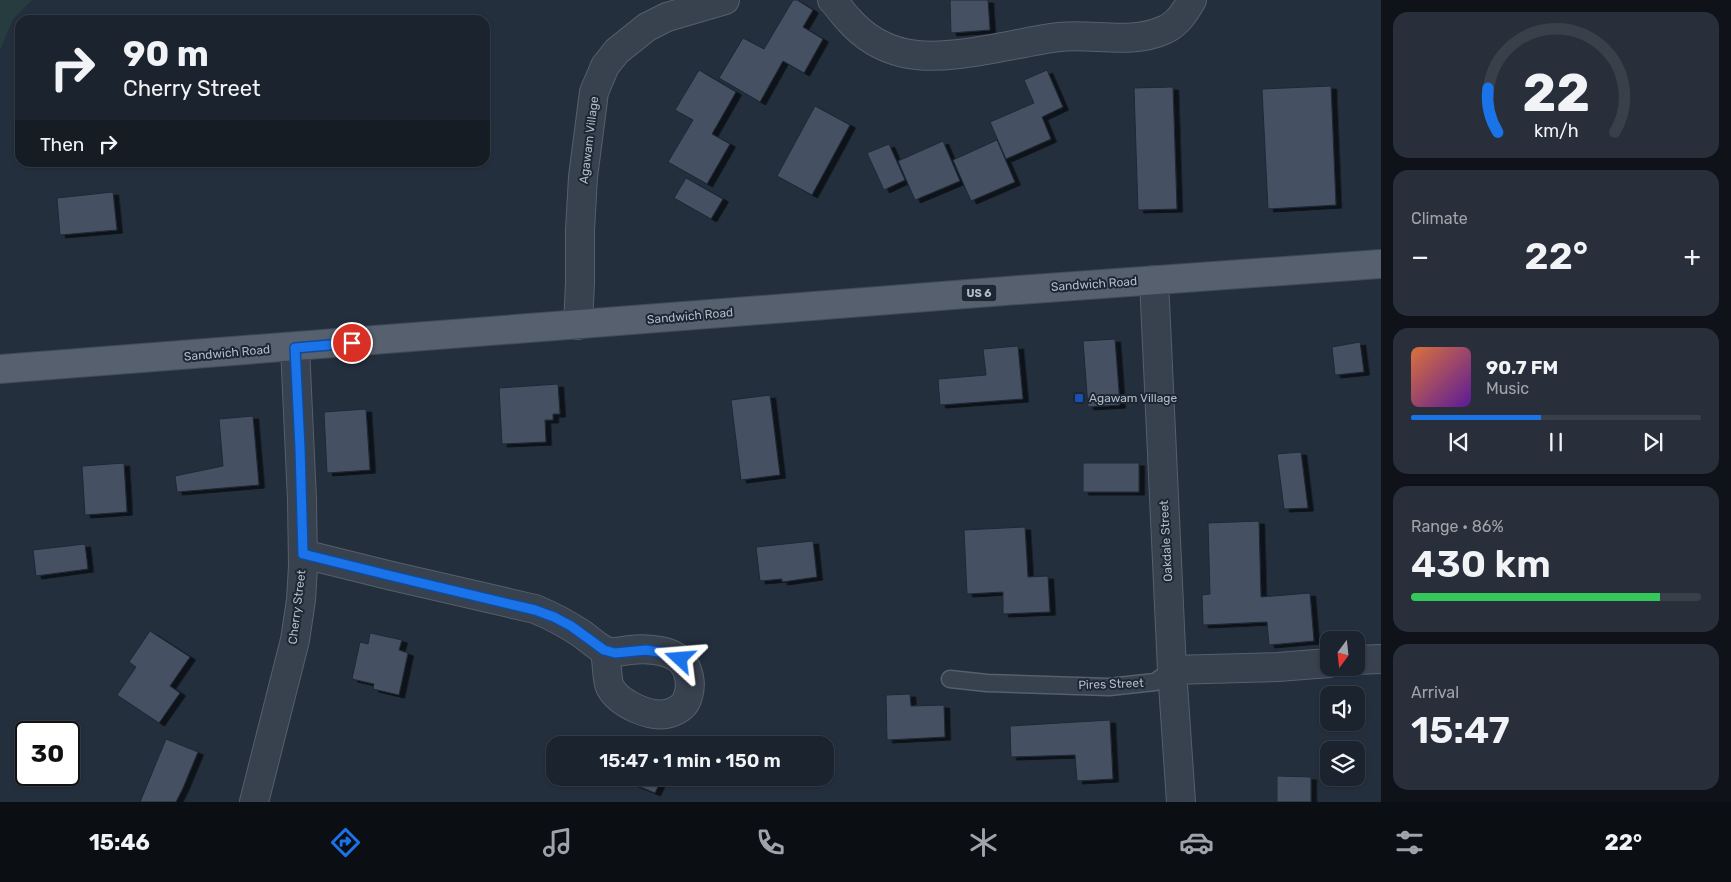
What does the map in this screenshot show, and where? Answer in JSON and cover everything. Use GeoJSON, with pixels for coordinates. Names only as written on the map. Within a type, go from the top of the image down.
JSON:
{"type":"FeatureCollection","features":[{"type":"Feature","properties":{"kind":"main road","name":"Sandwich Road"},"geometry":{"type":"LineString","coordinates":[[0,369],[1381,264]]}},
{"type":"Feature","properties":{"kind":"street","name":"Agawam Village"},"geometry":{"type":"LineString","coordinates":[[578,325],[583,177],[594,92],[605,66],[617,52],[647,27],[667,17],[725,0]]}},
{"type":"Feature","properties":{"kind":"street"},"geometry":{"type":"LineString","coordinates":[[832,0],[858,30],[874,41],[896,51],[924,56],[954,55],[1081,35],[1121,38],[1141,37],[1174,25],[1181,18],[1192,0]]}},
{"type":"Feature","properties":{"kind":"street","name":"Oakdale Street"},"geometry":{"type":"LineString","coordinates":[[1154,280],[1180,802]]}},
{"type":"Feature","properties":{"kind":"street","name":"Cherry Street"},"geometry":{"type":"LineString","coordinates":[[254,802],[294,640],[301,600],[303,554],[295,348]]}},
{"type":"Feature","properties":{"kind":"street"},"geometry":{"type":"LineString","coordinates":[[303,554],[535,610],[571,626],[604,650]]}},
{"type":"Feature","properties":{"kind":"street"},"geometry":{"type":"LineString","coordinates":[[1365,660],[1381,659]]}},
{"type":"Feature","properties":{"kind":"street","name":"Pires Street"},"geometry":{"type":"LineString","coordinates":[[1172,670],[1278,668],[1320,664]]}},
{"type":"Feature","properties":{"kind":"lane","name":"Pires Street"},"geometry":{"type":"LineString","coordinates":[[950,679],[987,684],[1109,687],[1155,682],[1172,670]]}},
{"type":"Feature","properties":{"kind":"green space"},"geometry":{"type":"Polygon","coordinates":[[[0,0],[32,0],[15,15],[0,50],[0,0]]]}},
{"type":"Feature","properties":{"kind":"building"},"geometry":{"type":"Polygon","coordinates":[[[793,0],[797,0],[813,10],[803,27],[823,39],[804,73],[783,61],[760,102],[719,78],[743,38],[764,49],[793,0]]]}},
{"type":"Feature","properties":{"kind":"building"},"geometry":{"type":"Polygon","coordinates":[[[950,0],[988,0],[990,30],[951,33],[950,0]]]}},
{"type":"Feature","properties":{"kind":"building"},"geometry":{"type":"Polygon","coordinates":[[[699,70],[736,92],[712,134],[730,144],[707,184],[668,162],[693,120],[675,110],[699,70]]]}},
{"type":"Feature","properties":{"kind":"building"},"geometry":{"type":"Polygon","coordinates":[[[1047,70],[1063,107],[1042,117],[1051,139],[1006,159],[990,122],[1034,103],[1024,80],[1047,70]]]}},
{"type":"Feature","properties":{"kind":"building"},"geometry":{"type":"Polygon","coordinates":[[[1331,86],[1336,205],[1268,209],[1262,89],[1331,86]]]}},
{"type":"Feature","properties":{"kind":"building"},"geometry":{"type":"Polygon","coordinates":[[[1173,87],[1177,209],[1138,210],[1134,88],[1173,87]]]}},
{"type":"Feature","properties":{"kind":"building"},"geometry":{"type":"Polygon","coordinates":[[[815,106],[850,125],[812,195],[777,176],[815,106]]]}},
{"type":"Feature","properties":{"kind":"building"},"geometry":{"type":"Polygon","coordinates":[[[997,140],[1015,182],[971,201],[953,160],[997,140]]]}},
{"type":"Feature","properties":{"kind":"building"},"geometry":{"type":"Polygon","coordinates":[[[943,141],[960,181],[915,200],[898,161],[943,141]]]}},
{"type":"Feature","properties":{"kind":"building"},"geometry":{"type":"Polygon","coordinates":[[[889,144],[905,180],[884,190],[867,153],[889,144]]]}},
{"type":"Feature","properties":{"kind":"building"},"geometry":{"type":"Polygon","coordinates":[[[686,178],[723,199],[711,219],[674,198],[686,178]]]}},
{"type":"Feature","properties":{"kind":"building"},"geometry":{"type":"Polygon","coordinates":[[[113,192],[117,230],[60,235],[57,198],[113,192]]]}},
{"type":"Feature","properties":{"kind":"building"},"geometry":{"type":"Polygon","coordinates":[[[1115,339],[1120,405],[1088,407],[1083,341],[1115,339]]]}},
{"type":"Feature","properties":{"kind":"building"},"geometry":{"type":"Polygon","coordinates":[[[1360,342],[1364,372],[1335,375],[1332,347],[1360,342]]]}},
{"type":"Feature","properties":{"kind":"building"},"geometry":{"type":"Polygon","coordinates":[[[1018,346],[1023,399],[940,405],[938,379],[986,375],[983,349],[1018,346]]]}},
{"type":"Feature","properties":{"kind":"building"},"geometry":{"type":"Polygon","coordinates":[[[558,384],[560,414],[553,414],[553,420],[545,420],[546,442],[502,444],[499,388],[558,384]]]}},
{"type":"Feature","properties":{"kind":"building"},"geometry":{"type":"Polygon","coordinates":[[[770,395],[780,475],[741,480],[731,400],[770,395]]]}},
{"type":"Feature","properties":{"kind":"building"},"geometry":{"type":"Polygon","coordinates":[[[366,409],[370,470],[327,473],[324,412],[366,409]]]}},
{"type":"Feature","properties":{"kind":"building"},"geometry":{"type":"Polygon","coordinates":[[[253,416],[259,485],[177,492],[175,476],[223,466],[219,419],[253,416]]]}},
{"type":"Feature","properties":{"kind":"building"},"geometry":{"type":"Polygon","coordinates":[[[1301,452],[1308,508],[1284,509],[1277,454],[1301,452]]]}},
{"type":"Feature","properties":{"kind":"building"},"geometry":{"type":"Polygon","coordinates":[[[124,463],[127,512],[85,515],[82,466],[124,463]]]}},
{"type":"Feature","properties":{"kind":"building"},"geometry":{"type":"Polygon","coordinates":[[[1083,463],[1139,463],[1139,492],[1083,492],[1083,463]]]}},
{"type":"Feature","properties":{"kind":"building"},"geometry":{"type":"Polygon","coordinates":[[[1259,521],[1261,597],[1310,593],[1314,641],[1269,645],[1267,622],[1203,625],[1202,595],[1210,594],[1208,523],[1259,521]]]}},
{"type":"Feature","properties":{"kind":"building"},"geometry":{"type":"Polygon","coordinates":[[[1025,527],[1028,577],[1048,576],[1050,612],[1003,614],[1003,592],[967,594],[964,530],[1025,527]]]}},
{"type":"Feature","properties":{"kind":"building"},"geometry":{"type":"Polygon","coordinates":[[[813,541],[817,577],[782,582],[782,579],[760,581],[756,547],[813,541]]]}},
{"type":"Feature","properties":{"kind":"building"},"geometry":{"type":"Polygon","coordinates":[[[85,544],[88,569],[36,576],[33,550],[85,544]]]}},
{"type":"Feature","properties":{"kind":"building"},"geometry":{"type":"Polygon","coordinates":[[[150,631],[190,657],[170,686],[180,693],[159,723],[117,695],[136,667],[129,662],[150,631]]]}},
{"type":"Feature","properties":{"kind":"building"},"geometry":{"type":"Polygon","coordinates":[[[370,633],[402,640],[399,650],[408,653],[399,695],[373,689],[374,684],[352,679],[360,642],[368,644],[370,633]]]}},
{"type":"Feature","properties":{"kind":"building"},"geometry":{"type":"Polygon","coordinates":[[[910,694],[911,706],[944,705],[945,737],[887,740],[886,695],[910,694]]]}},
{"type":"Feature","properties":{"kind":"building"},"geometry":{"type":"Polygon","coordinates":[[[1110,720],[1113,779],[1077,781],[1075,755],[1011,757],[1010,726],[1110,720]]]}},
{"type":"Feature","properties":{"kind":"building"},"geometry":{"type":"Polygon","coordinates":[[[166,739],[198,752],[176,802],[140,802],[166,739]]]}},
{"type":"Feature","properties":{"kind":"building"},"geometry":{"type":"Polygon","coordinates":[[[1277,776],[1311,777],[1311,802],[1277,802],[1277,776]]]}},
{"type":"Feature","properties":{"kind":"building"},"geometry":{"type":"Polygon","coordinates":[[[638,786],[658,786],[655,793],[638,786]]]}},
{"type":"Feature","properties":{"kind":"place","name":"Agawam Village"},"geometry":{"type":"Point","coordinates":[1079,398]}},
{"type":"Feature","properties":{"kind":"route"},"geometry":{"type":"LineString","coordinates":[[352,343],[295,348],[303,554],[535,610],[571,626],[604,650],[615,653],[646,650],[671,654],[680,659]]}}]}
